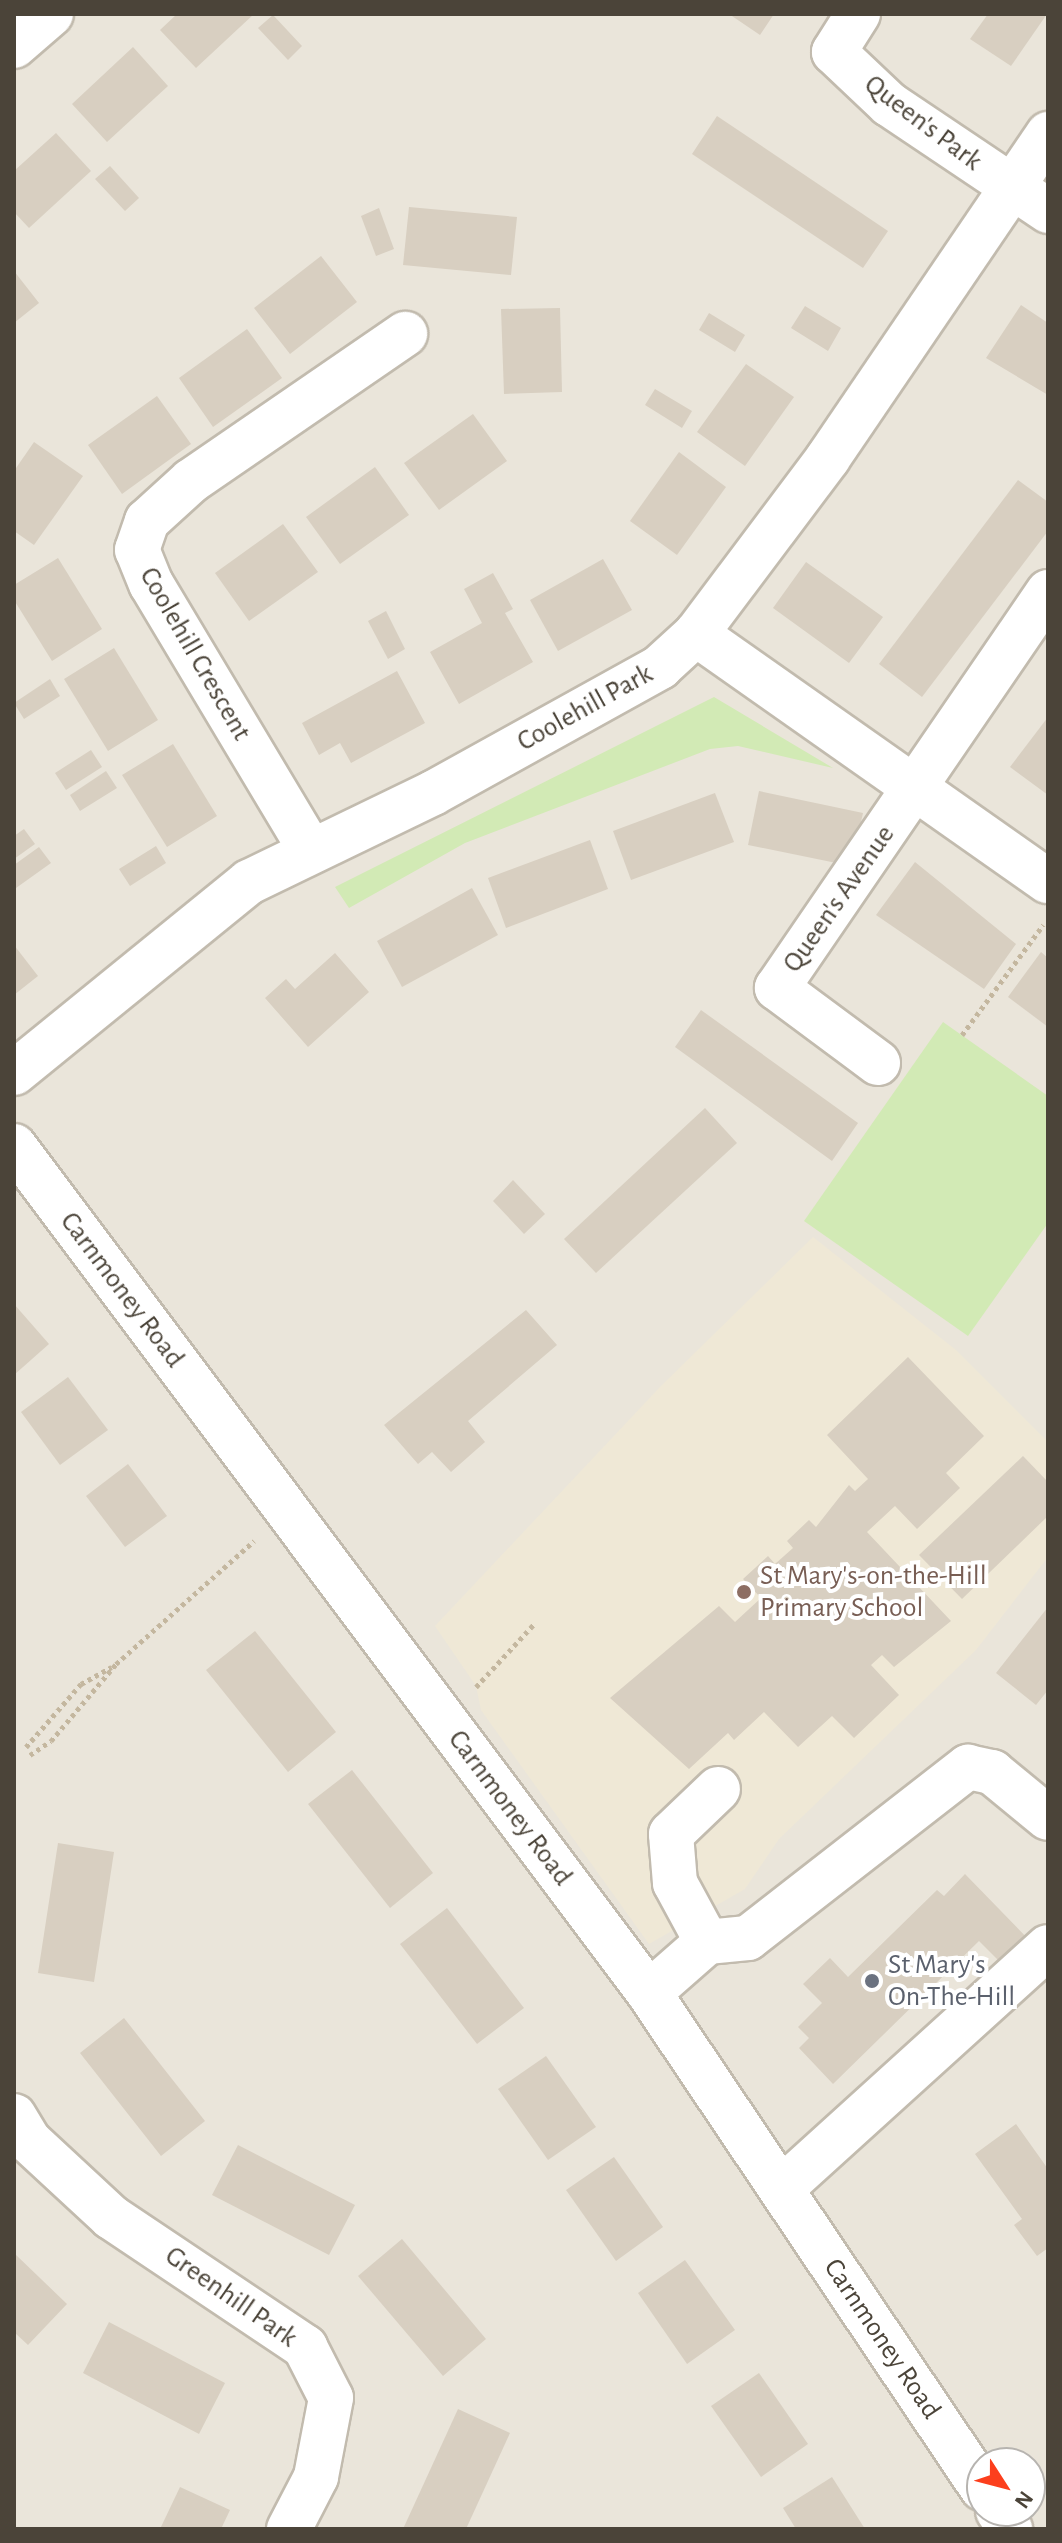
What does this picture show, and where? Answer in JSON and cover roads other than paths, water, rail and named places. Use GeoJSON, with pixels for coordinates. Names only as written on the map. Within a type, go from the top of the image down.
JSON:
{"type":"FeatureCollection","features":[{"type":"Feature","properties":{"kind":"street"},"geometry":{"type":"LineString","coordinates":[[14,46],[51,14]]}},
{"type":"Feature","properties":{"kind":"street","name":"Queen's Park"},"geometry":{"type":"LineString","coordinates":[[858,14],[834,52],[889,104],[1048,211]]}},
{"type":"Feature","properties":{"kind":"street","name":"Queen's Park"},"geometry":{"type":"LineString","coordinates":[[1011,188],[1048,134]]}},
{"type":"Feature","properties":{"kind":"street","name":"Coolehill Park"},"geometry":{"type":"LineString","coordinates":[[14,1073],[197,920],[249,882],[433,793],[660,667],[696,634],[828,458],[1011,188]]}},
{"type":"Feature","properties":{"kind":"street","name":"Coolehill Crescent"},"geometry":{"type":"LineString","coordinates":[[311,851],[151,584],[137,550],[147,521],[191,481],[405,334]]}},
{"type":"Feature","properties":{"kind":"street","name":"Queen's Avenue"},"geometry":{"type":"LineString","coordinates":[[878,1063],[777,988],[1048,592]]}},
{"type":"Feature","properties":{"kind":"street"},"geometry":{"type":"LineString","coordinates":[[696,634],[917,785],[1048,881]]}},
{"type":"Feature","properties":{"kind":"street","name":"Carnmoney Road"},"geometry":{"type":"LineString","coordinates":[[14,1146],[649,1993],[966,2464]]}},
{"type":"Feature","properties":{"kind":"street"},"geometry":{"type":"LineString","coordinates":[[649,1993],[707,1942],[748,1938],[968,1767],[992,1772],[1048,1818]]}},
{"type":"Feature","properties":{"kind":"street"},"geometry":{"type":"LineString","coordinates":[[707,1942],[675,1883],[671,1834],[718,1789]]}},
{"type":"Feature","properties":{"kind":"street"},"geometry":{"type":"LineString","coordinates":[[781,2189],[1048,1947]]}},
{"type":"Feature","properties":{"kind":"street","name":"Greenhill Park"},"geometry":{"type":"LineString","coordinates":[[14,2116],[29,2141],[111,2217],[305,2347],[331,2398],[316,2477],[289,2529]]}},
{"type":"Feature","properties":{"kind":"place","name":"St Mary's-on-the-Hill Primary School"},"geometry":{"type":"Point","coordinates":[744,1592]}},
{"type":"Feature","properties":{"kind":"place","name":"St Mary's On-The-Hill"},"geometry":{"type":"Point","coordinates":[872,1981]}}]}
